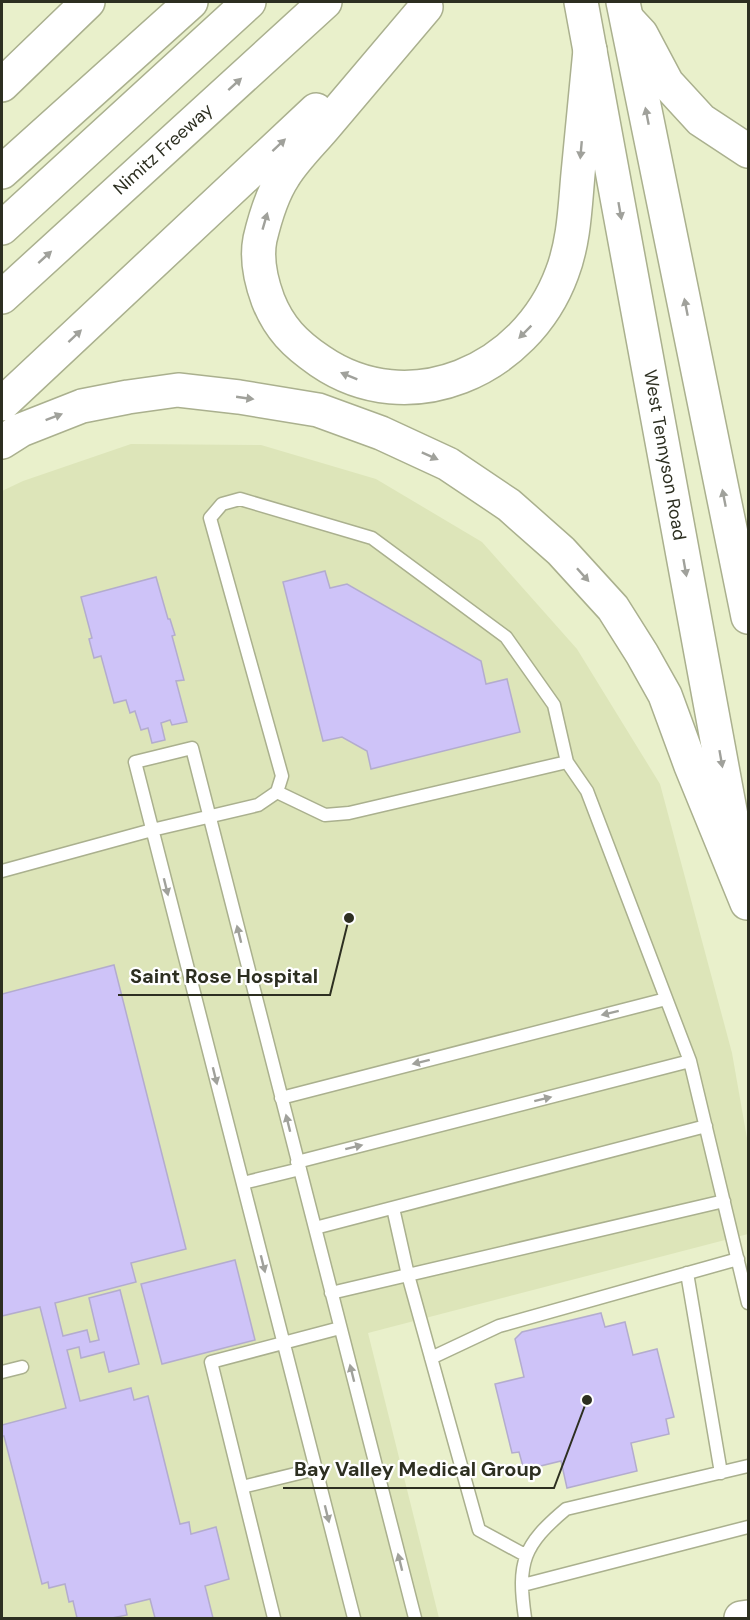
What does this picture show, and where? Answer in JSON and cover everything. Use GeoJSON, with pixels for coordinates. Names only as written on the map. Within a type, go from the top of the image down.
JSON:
{"type":"FeatureCollection","features":[{"type":"Feature","properties":{"kind":"main road"},"geometry":{"type":"LineString","coordinates":[[2,85],[88,2]]}},
{"type":"Feature","properties":{"kind":"main road"},"geometry":{"type":"LineString","coordinates":[[2,172],[191,2]]}},
{"type":"Feature","properties":{"kind":"main road"},"geometry":{"type":"LineString","coordinates":[[2,228],[249,2]]}},
{"type":"Feature","properties":{"kind":"main road","name":"Nimitz Freeway"},"geometry":{"type":"LineString","coordinates":[[2,297],[325,2]]}},
{"type":"Feature","properties":{"kind":"main road","name":"West Tennyson Road"},"geometry":{"type":"LineString","coordinates":[[581,2],[748,906]]}},
{"type":"Feature","properties":{"kind":"main road"},"geometry":{"type":"LineString","coordinates":[[429,4],[284,176],[267,213],[260,241],[259,264],[265,292],[275,318],[298,345],[332,369],[368,383],[404,389],[442,384],[482,368],[529,331],[562,274],[572,236],[590,50]]}},
{"type":"Feature","properties":{"kind":"main road"},"geometry":{"type":"LineString","coordinates":[[2,404],[429,4]]}},
{"type":"Feature","properties":{"kind":"main road"},"geometry":{"type":"LineString","coordinates":[[626,11],[667,82],[701,120],[748,151]]}},
{"type":"Feature","properties":{"kind":"main road"},"geometry":{"type":"LineString","coordinates":[[626,11],[748,617]]}},
{"type":"Feature","properties":{"kind":"main road"},"geometry":{"type":"LineString","coordinates":[[2,442],[21,430],[82,406],[178,390],[318,410],[381,433],[448,464],[509,505],[561,551],[613,608],[665,695],[748,906]]}},
{"type":"Feature","properties":{"kind":"main road"},"geometry":{"type":"LineString","coordinates":[[741,1618],[748,1617]]}},
{"type":"Feature","properties":{"kind":"lane"},"geometry":{"type":"LineString","coordinates":[[2,871],[152,830],[258,805],[277,792],[282,776],[210,518],[222,504],[240,499],[372,538],[506,636],[554,705],[567,762],[587,791],[690,1061],[748,1303]]}},
{"type":"Feature","properties":{"kind":"lane"},"geometry":{"type":"LineString","coordinates":[[354,1618],[135,762],[192,748],[415,1618]]}},
{"type":"Feature","properties":{"kind":"lane"},"geometry":{"type":"LineString","coordinates":[[277,792],[325,815],[350,813],[567,762]]}},
{"type":"Feature","properties":{"kind":"lane"},"geometry":{"type":"LineString","coordinates":[[281,1098],[666,999]]}},
{"type":"Feature","properties":{"kind":"lane"},"geometry":{"type":"LineString","coordinates":[[243,1183],[299,1165],[690,1061]]}},
{"type":"Feature","properties":{"kind":"lane"},"geometry":{"type":"LineString","coordinates":[[315,1228],[706,1126]]}},
{"type":"Feature","properties":{"kind":"lane"},"geometry":{"type":"LineString","coordinates":[[331,1293],[724,1201]]}},
{"type":"Feature","properties":{"kind":"lane"},"geometry":{"type":"LineString","coordinates":[[393,1208],[408,1275],[480,1530],[525,1555]]}},
{"type":"Feature","properties":{"kind":"lane"},"geometry":{"type":"LineString","coordinates":[[431,1358],[499,1326],[738,1259]]}},
{"type":"Feature","properties":{"kind":"lane"},"geometry":{"type":"LineString","coordinates":[[687,1273],[721,1473]]}},
{"type":"Feature","properties":{"kind":"lane"},"geometry":{"type":"LineString","coordinates":[[274,1618],[211,1362],[340,1328]]}},
{"type":"Feature","properties":{"kind":"lane"},"geometry":{"type":"LineString","coordinates":[[2,1372],[22,1367]]}},
{"type":"Feature","properties":{"kind":"lane"},"geometry":{"type":"LineString","coordinates":[[525,1618],[523,1585],[525,1555],[544,1527],[566,1509],[748,1466]]}},
{"type":"Feature","properties":{"kind":"lane"},"geometry":{"type":"LineString","coordinates":[[242,1488],[316,1469]]}},
{"type":"Feature","properties":{"kind":"lane"},"geometry":{"type":"LineString","coordinates":[[523,1585],[748,1527]]}},
{"type":"Feature","properties":{"kind":"shaded area"},"geometry":{"type":"Polygon","coordinates":[[[131,444],[261,445],[376,479],[482,542],[577,649],[660,784],[732,1053],[748,1144],[748,1234],[368,1333],[439,1618],[2,1618],[2,491],[23,481],[131,444]]]}},
{"type":"Feature","properties":{"kind":"building"},"geometry":{"type":"Polygon","coordinates":[[[325,571],[330,588],[347,584],[481,661],[486,684],[507,679],[520,732],[371,769],[367,751],[342,737],[323,741],[283,582],[325,571]]]}},
{"type":"Feature","properties":{"kind":"building"},"geometry":{"type":"Polygon","coordinates":[[[156,577],[175,635],[172,636],[184,680],[176,681],[187,722],[172,725],[170,720],[161,723],[165,740],[152,743],[148,728],[141,730],[135,711],[130,713],[126,700],[114,703],[101,656],[94,658],[89,639],[92,638],[81,597],[156,577]]]}},
{"type":"Feature","properties":{"kind":"building"},"geometry":{"type":"Polygon","coordinates":[[[114,965],[186,1249],[131,1263],[136,1282],[55,1303],[63,1336],[87,1330],[90,1342],[99,1340],[89,1298],[120,1290],[139,1364],[109,1372],[104,1352],[81,1358],[79,1347],[67,1350],[80,1401],[131,1388],[134,1400],[148,1396],[180,1524],[189,1522],[191,1534],[216,1527],[229,1579],[205,1586],[213,1618],[155,1618],[150,1599],[125,1605],[127,1615],[112,1618],[77,1618],[73,1601],[69,1602],[65,1584],[49,1588],[48,1582],[42,1584],[4,1436],[2,1436],[2,1425],[66,1408],[40,1307],[2,1316],[2,994],[114,965]]]}},
{"type":"Feature","properties":{"kind":"building"},"geometry":{"type":"Polygon","coordinates":[[[235,1260],[255,1340],[162,1364],[141,1284],[235,1260]]]}},
{"type":"Feature","properties":{"kind":"building"},"geometry":{"type":"Polygon","coordinates":[[[601,1313],[605,1327],[625,1322],[633,1355],[657,1349],[674,1417],[666,1419],[669,1434],[631,1443],[637,1471],[567,1488],[561,1461],[524,1470],[519,1452],[512,1453],[495,1384],[524,1377],[515,1339],[522,1332],[601,1313]]]}},
{"type":"Feature","properties":{"kind":"place","name":"Saint Rose Hospital"},"geometry":{"type":"Point","coordinates":[349,918]}},
{"type":"Feature","properties":{"kind":"place","name":"Bay Valley Medical Group"},"geometry":{"type":"Point","coordinates":[587,1400]}}]}
